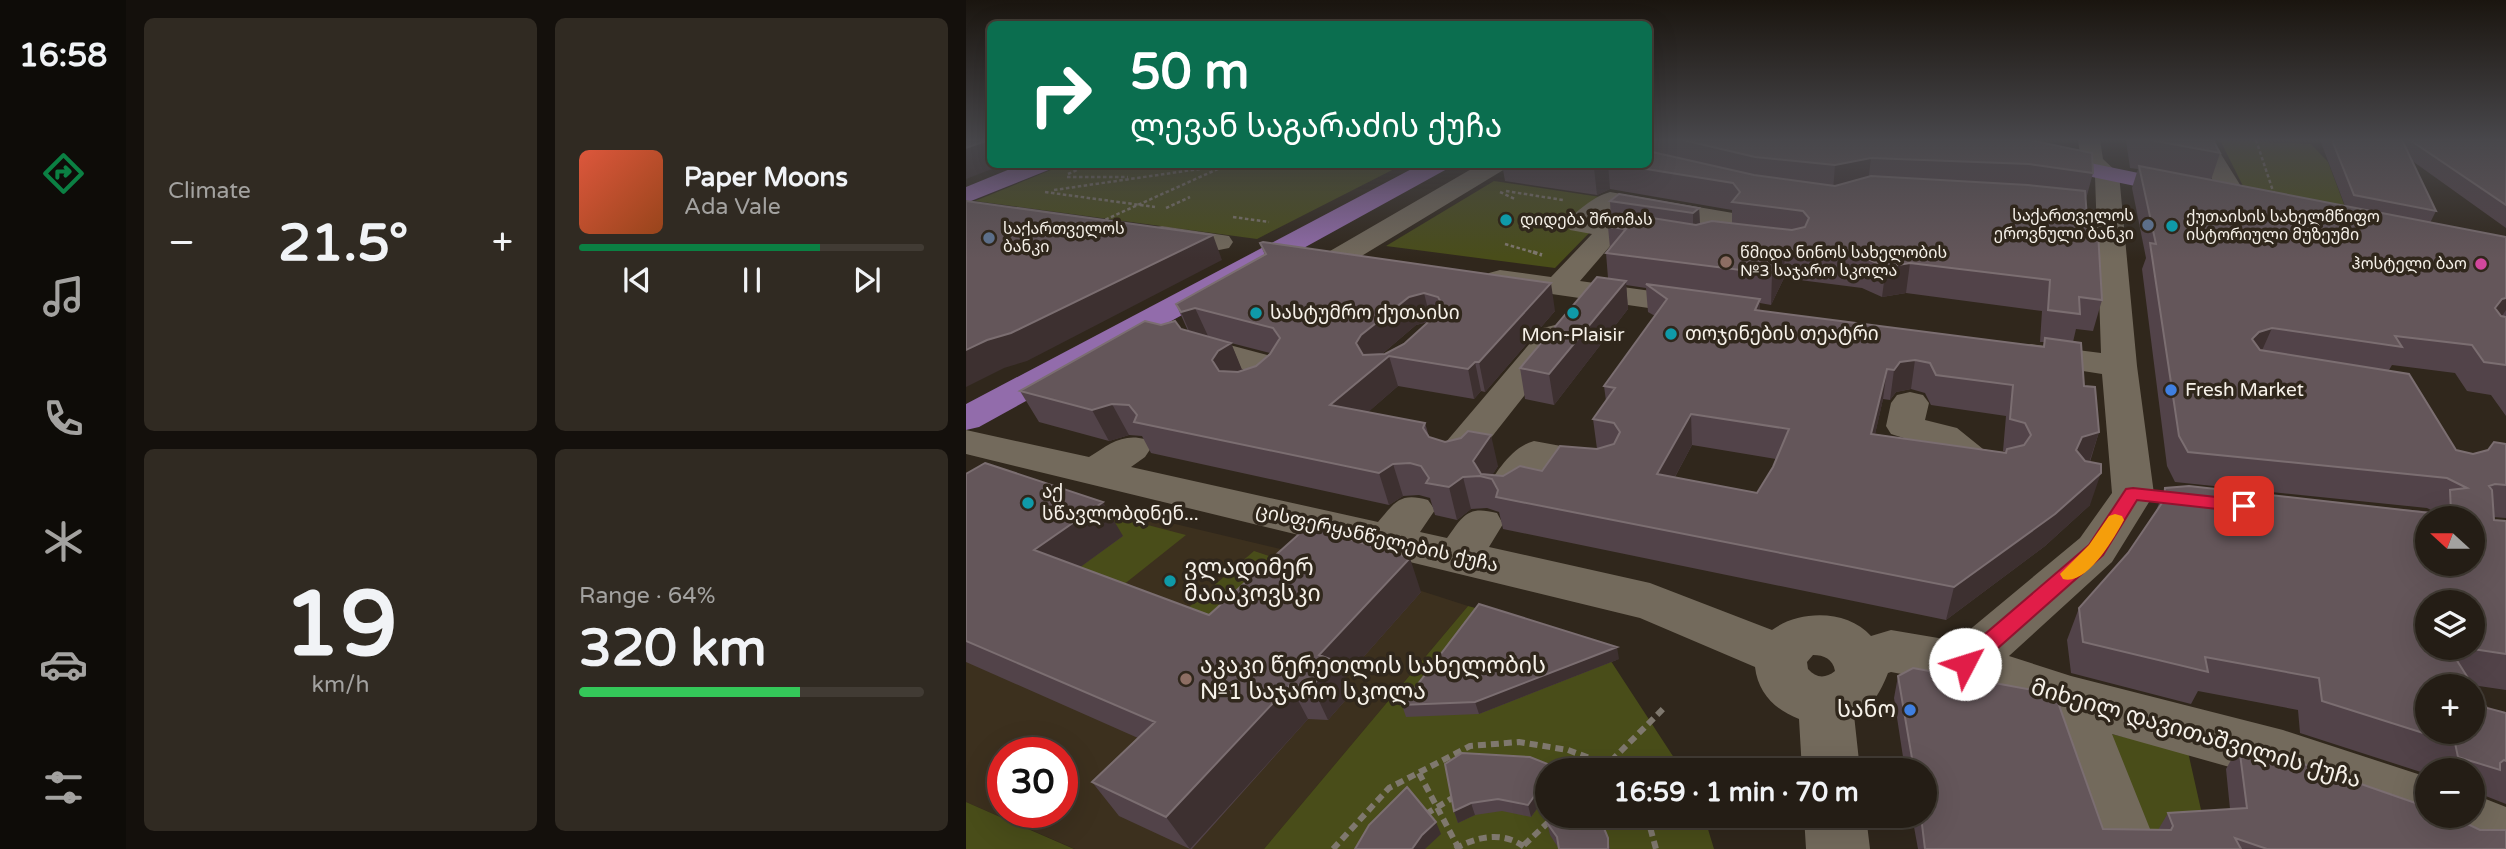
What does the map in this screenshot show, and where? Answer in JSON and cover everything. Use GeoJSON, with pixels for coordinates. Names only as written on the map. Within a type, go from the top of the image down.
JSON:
{"type":"FeatureCollection","features":[{"type":"Feature","properties":{"kind":"main road"},"geometry":{"type":"LineString","coordinates":[[966,195],[1020,180]]}},
{"type":"Feature","properties":{"kind":"main road"},"geometry":{"type":"LineString","coordinates":[[966,419],[1411,180]]}},
{"type":"Feature","properties":{"kind":"main road"},"geometry":{"type":"LineString","coordinates":[[2136,180],[2270,203]]}},
{"type":"Feature","properties":{"kind":"street"},"geometry":{"type":"LineString","coordinates":[[1340,257],[1491,180]]}},
{"type":"Feature","properties":{"kind":"street"},"geometry":{"type":"LineString","coordinates":[[1965,664],[2096,550],[2130,490],[2119,366],[2093,210],[2105,180]]}},
{"type":"Feature","properties":{"kind":"street"},"geometry":{"type":"LineString","coordinates":[[2225,180],[2236,199]]}},
{"type":"Feature","properties":{"kind":"street"},"geometry":{"type":"LineString","coordinates":[[966,208],[998,212]]}},
{"type":"Feature","properties":{"kind":"street"},"geometry":{"type":"LineString","coordinates":[[1093,225],[1219,242]]}},
{"type":"Feature","properties":{"kind":"street"},"geometry":{"type":"LineString","coordinates":[[1454,458],[1575,289],[1611,229],[1697,243],[1722,239]]}},
{"type":"Feature","properties":{"kind":"street"},"geometry":{"type":"LineString","coordinates":[[1284,249],[1391,264]]}},
{"type":"Feature","properties":{"kind":"street"},"geometry":{"type":"LineString","coordinates":[[1478,282],[1575,289],[1730,311]]}},
{"type":"Feature","properties":{"kind":"street"},"geometry":{"type":"LineString","coordinates":[[1130,331],[1270,366],[1266,376],[1245,391]]}},
{"type":"Feature","properties":{"kind":"street"},"geometry":{"type":"LineString","coordinates":[[2001,349],[2119,366]]}},
{"type":"Feature","properties":{"kind":"street"},"geometry":{"type":"LineString","coordinates":[[1910,402],[1905,426],[1943,437],[1971,460],[2001,465]]}},
{"type":"Feature","properties":{"kind":"street","name":"ცისფერყანწელების ქუჩა"},"geometry":{"type":"LineString","coordinates":[[966,442],[1127,463],[1401,525],[1481,525],[1650,602],[1782,656],[1781,669],[1785,682],[1797,693],[1842,681]]}},
{"type":"Feature","properties":{"kind":"street"},"geometry":{"type":"LineString","coordinates":[[1481,525],[1534,454],[1601,465]]}},
{"type":"Feature","properties":{"kind":"street","name":"მიხეილ დავითაშვილის ქუჩა"},"geometry":{"type":"LineString","coordinates":[[1842,681],[1891,651],[1965,664],[2071,699],[2283,756],[2415,802]]}},
{"type":"Feature","properties":{"kind":"street"},"geometry":{"type":"LineString","coordinates":[[1832,758],[1842,681]]}},
{"type":"Feature","properties":{"kind":"street"},"geometry":{"type":"LineString","coordinates":[[2071,699],[2126,849]]}},
{"type":"Feature","properties":{"kind":"street"},"geometry":{"type":"LineString","coordinates":[[1836,828],[1838,849]]}},
{"type":"Feature","properties":{"kind":"street"},"geometry":{"type":"LineString","coordinates":[[2482,828],[2506,838]]}},
{"type":"Feature","properties":{"kind":"path"},"geometry":{"type":"LineString","coordinates":[[1042,192],[1128,180]]}},
{"type":"Feature","properties":{"kind":"path"},"geometry":{"type":"LineString","coordinates":[[1093,225],[1194,180]]}},
{"type":"Feature","properties":{"kind":"path"},"geometry":{"type":"LineString","coordinates":[[1504,180],[1572,201]]}},
{"type":"Feature","properties":{"kind":"path"},"geometry":{"type":"LineString","coordinates":[[2265,180],[2270,203]]}},
{"type":"Feature","properties":{"kind":"path"},"geometry":{"type":"LineString","coordinates":[[1166,209],[1190,197]]}},
{"type":"Feature","properties":{"kind":"path"},"geometry":{"type":"LineString","coordinates":[[1617,758],[1663,709]]}},
{"type":"Feature","properties":{"kind":"path"},"geometry":{"type":"LineString","coordinates":[[1333,849],[1389,788],[1470,746],[1518,742],[1568,750],[1586,758]]}},
{"type":"Feature","properties":{"kind":"path"},"geometry":{"type":"LineString","coordinates":[[1419,773],[1456,848],[1483,836],[1509,837],[1526,847],[1544,828]]}},
{"type":"Feature","properties":{"kind":"path"},"geometry":{"type":"LineString","coordinates":[[1425,814],[1454,797]]}},
{"type":"Feature","properties":{"kind":"path"},"geometry":{"type":"LineString","coordinates":[[1650,828],[1656,849]]}},
{"type":"Feature","properties":{"kind":"shaded area","name":"აკაკი წერეთლის სახელობის №1 საჯარო სკოლა"},"geometry":{"type":"Polygon","coordinates":[[[1049,494],[1322,559],[1468,606],[1264,849],[1075,849],[1026,828],[1078,828],[1078,737],[987,737],[987,811],[966,802],[966,521],[1049,494]]]}},
{"type":"Feature","properties":{"kind":"green space"},"geometry":{"type":"Polygon","coordinates":[[[1027,180],[1373,180],[1257,239],[975,201],[1027,180]]]}},
{"type":"Feature","properties":{"kind":"green space"},"geometry":{"type":"Polygon","coordinates":[[[2240,180],[2335,180],[2347,212],[2247,194],[2240,180]]]}},
{"type":"Feature","properties":{"kind":"green space"},"geometry":{"type":"Polygon","coordinates":[[[1494,181],[1607,198],[1592,230],[1555,268],[1386,246],[1494,181]]]}},
{"type":"Feature","properties":{"kind":"green space"},"geometry":{"type":"Polygon","coordinates":[[[1044,498],[1186,535],[1103,601],[1057,584],[1044,498]]]}},
{"type":"Feature","properties":{"kind":"green space"},"geometry":{"type":"Polygon","coordinates":[[[1254,551],[1311,570],[1228,649],[1167,626],[1254,551]]]}},
{"type":"Feature","properties":{"kind":"green space"},"geometry":{"type":"Polygon","coordinates":[[[1468,606],[1585,638],[1603,649],[1674,758],[1535,758],[1535,828],[1708,828],[1714,849],[1264,849],[1468,606]]]}},
{"type":"Feature","properties":{"kind":"green space"},"geometry":{"type":"Polygon","coordinates":[[[2107,733],[2188,752],[2206,832],[2149,835],[2107,733]]]}},
{"type":"Feature","properties":{"kind":"green space"},"geometry":{"type":"Polygon","coordinates":[[[966,802],[987,811],[987,828],[1026,828],[1074,849],[966,849],[966,802]]]}},
{"type":"Feature","properties":{"kind":"building"},"geometry":{"type":"Polygon","coordinates":[[[1712,180],[1788,180],[1835,186],[1858,180],[1934,180],[2085,191],[2088,231],[2098,232],[2102,300],[2079,297],[2080,314],[2048,310],[2050,280],[1910,263],[1886,267],[1865,258],[1785,249],[1772,274],[1606,253],[1626,229],[1608,227],[1621,213],[1696,225],[1712,221],[1792,230],[1805,227],[1809,218],[1803,211],[1732,202],[1740,192],[1733,183],[1712,180]]]}},
{"type":"Feature","properties":{"kind":"building"},"geometry":{"type":"Polygon","coordinates":[[[2142,180],[2209,180],[2506,237],[2506,298],[2495,308],[2501,316],[2506,317],[2506,365],[2484,362],[2472,345],[2395,336],[2402,347],[2272,328],[2259,332],[2252,339],[2260,350],[2409,374],[2456,450],[2473,454],[2488,450],[2494,442],[2506,444],[2506,485],[2489,486],[2492,490],[2494,520],[2506,521],[2506,654],[2485,651],[2485,590],[2415,590],[2415,660],[2457,660],[2465,674],[2415,674],[2415,730],[2322,701],[2319,678],[2205,657],[2208,672],[2083,642],[2079,608],[2128,553],[2164,500],[2165,488],[2189,486],[2415,511],[2415,576],[2485,576],[2485,506],[2451,506],[2450,490],[2467,488],[2447,478],[2188,452],[2179,436],[2150,243],[2156,244],[2142,180]]]}},
{"type":"Feature","properties":{"kind":"building"},"geometry":{"type":"Polygon","coordinates":[[[2348,180],[2421,180],[2436,211],[2354,195],[2348,180]]]}},
{"type":"Feature","properties":{"kind":"building"},"geometry":{"type":"Polygon","coordinates":[[[2469,180],[2506,180],[2506,205],[2469,180]]]}},
{"type":"Feature","properties":{"kind":"building"},"geometry":{"type":"Polygon","coordinates":[[[1619,194],[1699,208],[1693,213],[1610,201],[1619,194]]]}},
{"type":"Feature","properties":{"kind":"building"},"geometry":{"type":"Polygon","coordinates":[[[966,201],[1213,235],[1011,333],[966,350],[966,201]]]}},
{"type":"Feature","properties":{"kind":"building"},"geometry":{"type":"Polygon","coordinates":[[[1260,243],[1551,283],[1479,362],[1475,362],[1468,369],[1389,356],[1330,405],[1425,423],[1423,428],[1429,437],[1445,442],[1461,438],[1468,431],[1491,435],[1473,461],[1481,474],[1503,476],[1520,466],[1542,471],[1560,446],[1597,449],[1614,444],[1620,432],[1614,423],[1593,419],[1615,388],[1604,386],[1667,299],[1646,284],[1760,299],[1755,310],[2044,347],[2045,338],[2081,343],[2084,386],[2095,387],[2099,432],[2082,437],[2076,450],[2085,461],[2101,464],[2101,473],[2055,514],[1954,587],[1496,497],[1498,490],[1492,479],[1480,476],[1463,477],[1449,487],[1426,483],[1429,478],[1421,466],[1410,463],[1393,464],[1379,473],[1134,422],[1137,415],[1129,405],[1112,404],[1092,410],[1020,391],[1145,321],[1161,325],[1175,321],[1181,329],[1231,343],[1218,351],[1212,360],[1219,371],[1238,372],[1256,366],[1270,354],[1280,338],[1273,328],[1195,308],[1181,312],[1176,304],[1266,254],[1260,243]],[[1424,293],[1409,297],[1361,335],[1356,343],[1363,355],[1385,354],[1404,344],[1437,314],[1443,306],[1438,297],[1424,293]],[[1915,360],[1900,362],[1894,370],[1887,369],[1871,434],[2006,453],[2007,449],[2024,445],[2031,435],[2025,423],[2010,419],[2013,385],[1936,375],[1930,363],[1915,360]],[[1691,414],[1657,474],[1757,493],[1773,467],[1789,429],[1691,414]]]}},
{"type":"Feature","properties":{"kind":"building"},"geometry":{"type":"Polygon","coordinates":[[[1597,277],[1626,281],[1549,374],[1520,368],[1597,277]]]}},
{"type":"Feature","properties":{"kind":"building"},"geometry":{"type":"Polygon","coordinates":[[[985,463],[1103,502],[1034,550],[1209,615],[1308,526],[1410,558],[1319,655],[1335,661],[1312,686],[1290,685],[1166,817],[1092,782],[1155,722],[966,641],[966,474],[985,463]]]}},
{"type":"Feature","properties":{"kind":"building"},"geometry":{"type":"Polygon","coordinates":[[[1479,604],[1617,647],[1475,702],[1402,705],[1479,604]]]}},
{"type":"Feature","properties":{"kind":"building"},"geometry":{"type":"Polygon","coordinates":[[[1913,668],[2055,694],[2103,829],[2171,830],[2173,826],[2168,813],[2247,808],[2239,746],[2298,762],[2415,803],[2415,828],[2506,830],[2506,849],[2267,849],[2235,838],[2241,849],[1925,849],[1922,828],[1937,828],[1937,758],[1912,758],[1898,676],[1913,668]]]}},
{"type":"Feature","properties":{"kind":"building"},"geometry":{"type":"Polygon","coordinates":[[[2485,705],[2487,708],[2506,713],[2506,761],[2500,763],[2500,770],[2485,765],[2485,758],[2458,757],[2455,744],[2485,744],[2485,705]]]}},
{"type":"Feature","properties":{"kind":"building"},"geometry":{"type":"Polygon","coordinates":[[[1462,753],[1530,757],[1535,759],[1535,795],[1528,805],[1498,799],[1471,803],[1454,811],[1445,764],[1462,753]]]}},
{"type":"Feature","properties":{"kind":"building"},"geometry":{"type":"Polygon","coordinates":[[[1407,787],[1436,822],[1412,849],[1355,849],[1369,825],[1407,787]]]}},
{"type":"Feature","properties":{"kind":"building"},"geometry":{"type":"Polygon","coordinates":[[[1551,828],[1604,828],[1608,838],[1608,849],[1559,849],[1557,837],[1551,828]]]}},
{"type":"Feature","properties":{"kind":"slow traffic"},"geometry":{"type":"LineString","coordinates":[[2070,574],[2096,550],[2115,520]]}},
{"type":"Feature","properties":{"kind":"place","name":"დიდება შრომას"},"geometry":{"type":"Point","coordinates":[1506,220]}},
{"type":"Feature","properties":{"kind":"place","name":"საქართველოს ეროვნული ბანკი"},"geometry":{"type":"Point","coordinates":[2148,225]}},
{"type":"Feature","properties":{"kind":"place","name":"ქუთაისის სახელმწიფო ისტორიული მუზეუმი"},"geometry":{"type":"Point","coordinates":[2172,226]}},
{"type":"Feature","properties":{"kind":"place","name":"საქართველოს ბანკი"},"geometry":{"type":"Point","coordinates":[989,238]}},
{"type":"Feature","properties":{"kind":"place","name":"წმიდა ნინოს სახელობის №3 საჯარო სკოლა"},"geometry":{"type":"Point","coordinates":[1726,262]}},
{"type":"Feature","properties":{"kind":"place","name":"ჰოსტელი ბაო"},"geometry":{"type":"Point","coordinates":[2481,264]}},
{"type":"Feature","properties":{"kind":"place","name":"სასტუმრო ქუთაისი"},"geometry":{"type":"Point","coordinates":[1256,313]}},
{"type":"Feature","properties":{"kind":"place","name":"Mon-Plaisir"},"geometry":{"type":"Point","coordinates":[1573,313]}},
{"type":"Feature","properties":{"kind":"place","name":"თოჯინების თეატრი"},"geometry":{"type":"Point","coordinates":[1671,334]}},
{"type":"Feature","properties":{"kind":"place","name":"Fresh Market"},"geometry":{"type":"Point","coordinates":[2171,390]}},
{"type":"Feature","properties":{"kind":"place","name":"აქ სწავლობდნენ..."},"geometry":{"type":"Point","coordinates":[1028,503]}},
{"type":"Feature","properties":{"kind":"place","name":"ვლადიმერ მაიაკოვსკი"},"geometry":{"type":"Point","coordinates":[1170,581]}},
{"type":"Feature","properties":{"kind":"place","name":"აკაკი წერეთლის სახელობის №1 საჯარო სკოლა"},"geometry":{"type":"Point","coordinates":[1186,679]}},
{"type":"Feature","properties":{"kind":"place","name":"სანო"},"geometry":{"type":"Point","coordinates":[1910,710]}},
{"type":"Feature","properties":{"kind":"route"},"geometry":{"type":"LineString","coordinates":[[1965,664],[2096,550],[2133,494],[2244,506]]}}]}
